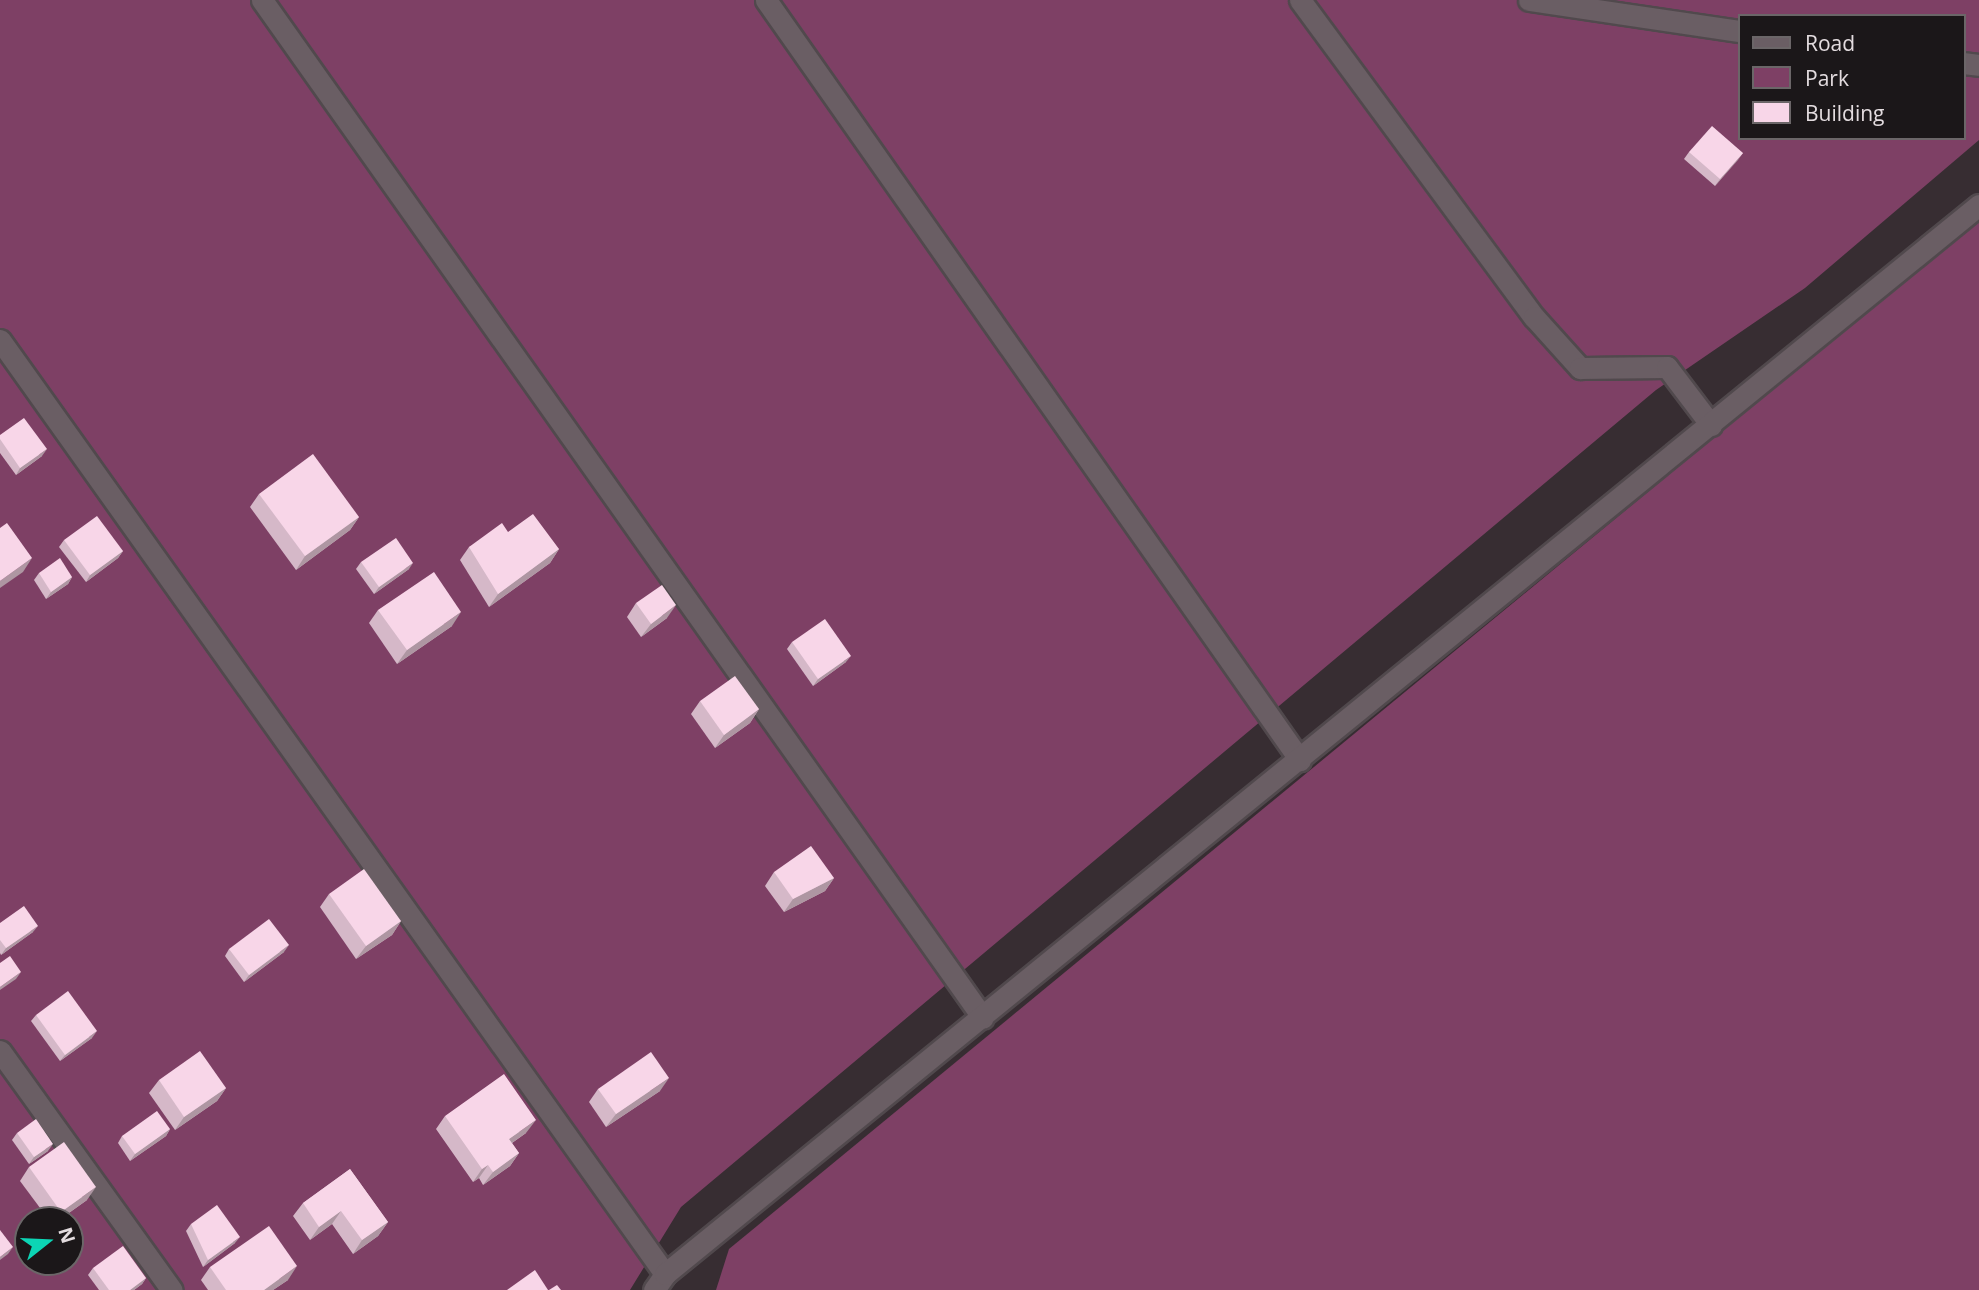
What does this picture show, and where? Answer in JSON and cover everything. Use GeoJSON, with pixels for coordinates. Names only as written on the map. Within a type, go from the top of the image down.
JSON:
{"type":"FeatureCollection","features":[{"type":"Feature","properties":{"kind":"street"},"geometry":{"type":"LineString","coordinates":[[262,0],[983,1018]]}},
{"type":"Feature","properties":{"kind":"street"},"geometry":{"type":"LineString","coordinates":[[766,0],[1300,760]]}},
{"type":"Feature","properties":{"kind":"street"},"geometry":{"type":"LineString","coordinates":[[1300,0],[1534,317],[1580,368],[1667,367],[1711,425]]}},
{"type":"Feature","properties":{"kind":"street"},"geometry":{"type":"LineString","coordinates":[[1529,0],[1738,30]]}},
{"type":"Feature","properties":{"kind":"street"},"geometry":{"type":"LineString","coordinates":[[0,340],[659,1282],[1979,205]]}},
{"type":"Feature","properties":{"kind":"street"},"geometry":{"type":"LineString","coordinates":[[0,1051],[172,1290]]}},
{"type":"Feature","properties":{"kind":"green space"},"geometry":{"type":"Polygon","coordinates":[[[0,0],[1979,0],[1979,140],[1805,288],[1656,390],[681,1207],[630,1290],[0,1290],[0,0]]]}},
{"type":"Feature","properties":{"kind":"green space"},"geometry":{"type":"Polygon","coordinates":[[[1979,219],[1979,1290],[716,1290],[729,1249],[1979,219]]]}},
{"type":"Feature","properties":{"kind":"building"},"geometry":{"type":"Polygon","coordinates":[[[1712,126],[1743,153],[1720,179],[1689,152],[1712,126]]]}},
{"type":"Feature","properties":{"kind":"building"},"geometry":{"type":"Polygon","coordinates":[[[24,418],[47,449],[20,468],[0,435],[24,418]]]}},
{"type":"Feature","properties":{"kind":"building"},"geometry":{"type":"Polygon","coordinates":[[[313,454],[359,517],[305,556],[259,494],[313,454]]]}},
{"type":"Feature","properties":{"kind":"building"},"geometry":{"type":"Polygon","coordinates":[[[533,514],[559,549],[498,594],[469,547],[502,523],[508,532],[533,514]]]}},
{"type":"Feature","properties":{"kind":"building"},"geometry":{"type":"Polygon","coordinates":[[[97,516],[123,551],[90,575],[64,540],[97,516]]]}},
{"type":"Feature","properties":{"kind":"building"},"geometry":{"type":"Polygon","coordinates":[[[7,523],[32,558],[0,581],[0,528],[7,523]]]}},
{"type":"Feature","properties":{"kind":"building"},"geometry":{"type":"Polygon","coordinates":[[[396,538],[413,563],[379,587],[361,562],[396,538]]]}},
{"type":"Feature","properties":{"kind":"building"},"geometry":{"type":"Polygon","coordinates":[[[60,558],[72,577],[51,592],[39,573],[60,558]]]}},
{"type":"Feature","properties":{"kind":"building"},"geometry":{"type":"Polygon","coordinates":[[[434,572],[461,612],[407,650],[378,610],[434,572]]]}},
{"type":"Feature","properties":{"kind":"building"},"geometry":{"type":"Polygon","coordinates":[[[662,585],[676,605],[651,624],[636,603],[662,585]]]}},
{"type":"Feature","properties":{"kind":"building"},"geometry":{"type":"Polygon","coordinates":[[[825,619],[851,656],[818,679],[792,642],[825,619]]]}},
{"type":"Feature","properties":{"kind":"building"},"geometry":{"type":"Polygon","coordinates":[[[735,676],[759,709],[724,735],[700,701],[735,676]]]}},
{"type":"Feature","properties":{"kind":"building"},"geometry":{"type":"Polygon","coordinates":[[[811,846],[834,878],[793,899],[774,872],[811,846]]]}},
{"type":"Feature","properties":{"kind":"building"},"geometry":{"type":"Polygon","coordinates":[[[364,869],[401,921],[366,946],[329,894],[364,869]]]}},
{"type":"Feature","properties":{"kind":"building"},"geometry":{"type":"Polygon","coordinates":[[[24,906],[38,926],[6,948],[0,940],[0,923],[24,906]]]}},
{"type":"Feature","properties":{"kind":"building"},"geometry":{"type":"Polygon","coordinates":[[[269,919],[289,945],[249,975],[229,949],[269,919]]]}},
{"type":"Feature","properties":{"kind":"building"},"geometry":{"type":"Polygon","coordinates":[[[10,956],[21,972],[0,987],[0,963],[10,956]]]}},
{"type":"Feature","properties":{"kind":"building"},"geometry":{"type":"Polygon","coordinates":[[[68,991],[97,1031],[65,1055],[36,1015],[68,991]]]}},
{"type":"Feature","properties":{"kind":"building"},"geometry":{"type":"Polygon","coordinates":[[[200,1051],[226,1088],[184,1117],[159,1080],[200,1051]]]}},
{"type":"Feature","properties":{"kind":"building"},"geometry":{"type":"Polygon","coordinates":[[[651,1052],[669,1078],[616,1114],[598,1089],[651,1052]]]}},
{"type":"Feature","properties":{"kind":"building"},"geometry":{"type":"Polygon","coordinates":[[[504,1074],[536,1120],[509,1139],[519,1153],[493,1172],[488,1165],[482,1169],[445,1116],[504,1074]]]}},
{"type":"Feature","properties":{"kind":"building"},"geometry":{"type":"Polygon","coordinates":[[[157,1111],[170,1129],[135,1154],[122,1136],[157,1111]]]}},
{"type":"Feature","properties":{"kind":"building"},"geometry":{"type":"Polygon","coordinates":[[[36,1119],[53,1144],[34,1157],[17,1133],[36,1119]]]}},
{"type":"Feature","properties":{"kind":"building"},"geometry":{"type":"Polygon","coordinates":[[[64,1142],[96,1187],[69,1206],[57,1206],[29,1167],[64,1142]]]}},
{"type":"Feature","properties":{"kind":"building"},"geometry":{"type":"Polygon","coordinates":[[[350,1169],[388,1222],[362,1240],[341,1211],[319,1227],[303,1203],[350,1169]]]}},
{"type":"Feature","properties":{"kind":"building"},"geometry":{"type":"Polygon","coordinates":[[[217,1205],[240,1237],[208,1260],[191,1224],[217,1205]]]}},
{"type":"Feature","properties":{"kind":"building"},"geometry":{"type":"Polygon","coordinates":[[[269,1226],[297,1266],[264,1290],[226,1290],[210,1267],[269,1226]]]}},
{"type":"Feature","properties":{"kind":"building"},"geometry":{"type":"Polygon","coordinates":[[[0,1230],[13,1247],[0,1257],[0,1230]]]}},
{"type":"Feature","properties":{"kind":"building"},"geometry":{"type":"Polygon","coordinates":[[[123,1246],[146,1278],[130,1290],[109,1290],[93,1268],[123,1246]]]}},
{"type":"Feature","properties":{"kind":"building"},"geometry":{"type":"Polygon","coordinates":[[[535,1270],[548,1290],[507,1290],[535,1270]]]}}]}
